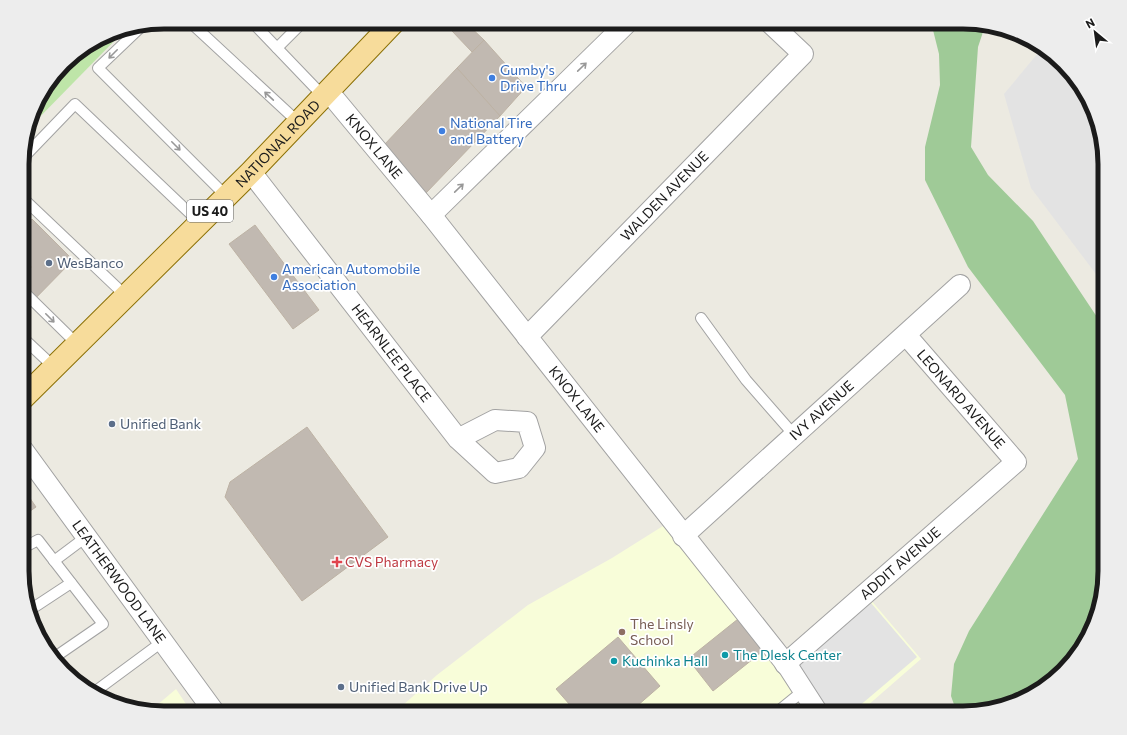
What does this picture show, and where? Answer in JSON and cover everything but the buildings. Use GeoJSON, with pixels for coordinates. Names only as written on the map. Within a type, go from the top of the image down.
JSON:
{"type":"FeatureCollection","features":[{"type":"Feature","properties":{"kind":"main road","name":"NATIONAL ROAD"},"geometry":{"type":"LineString","coordinates":[[29,392],[251,172],[387,29]]}},
{"type":"Feature","properties":{"kind":"street"},"geometry":{"type":"LineString","coordinates":[[431,215],[621,29]]}},
{"type":"Feature","properties":{"kind":"street","name":"WALDEN AVENUE"},"geometry":{"type":"LineString","coordinates":[[526,337],[803,54],[776,29]]}},
{"type":"Feature","properties":{"kind":"street","name":"KNOX LANE"},"geometry":{"type":"LineString","coordinates":[[325,93],[431,215],[785,664],[813,706]]}},
{"type":"Feature","properties":{"kind":"street","name":"HEARNLEE PLACE"},"geometry":{"type":"LineString","coordinates":[[251,172],[458,439]]}},
{"type":"Feature","properties":{"kind":"street","name":"IVY AVENUE"},"geometry":{"type":"LineString","coordinates":[[683,536],[960,285]]}},
{"type":"Feature","properties":{"kind":"street","name":"LEONARD AVENUE"},"geometry":{"type":"LineString","coordinates":[[906,335],[1016,462]]}},
{"type":"Feature","properties":{"kind":"street","name":"LEATHERWOOD LANE"},"geometry":{"type":"LineString","coordinates":[[29,458],[210,706]]}},
{"type":"Feature","properties":{"kind":"street","name":"ADDIT AVENUE"},"geometry":{"type":"LineString","coordinates":[[785,664],[1016,462]]}},
{"type":"Feature","properties":{"kind":"lane"},"geometry":{"type":"LineString","coordinates":[[198,29],[298,122]]}},
{"type":"Feature","properties":{"kind":"lane"},"geometry":{"type":"LineString","coordinates":[[259,29],[325,93]]}},
{"type":"Feature","properties":{"kind":"lane"},"geometry":{"type":"LineString","coordinates":[[277,48],[297,29]]}},
{"type":"Feature","properties":{"kind":"lane"},"geometry":{"type":"LineString","coordinates":[[135,33],[98,68],[226,196]]}},
{"type":"Feature","properties":{"kind":"lane"},"geometry":{"type":"LineString","coordinates":[[30,151],[75,104],[199,222]]}},
{"type":"Feature","properties":{"kind":"lane"},"geometry":{"type":"LineString","coordinates":[[29,204],[126,296]]}},
{"type":"Feature","properties":{"kind":"lane"},"geometry":{"type":"LineString","coordinates":[[29,297],[77,344]]}},
{"type":"Feature","properties":{"kind":"lane"},"geometry":{"type":"LineString","coordinates":[[701,318],[746,380],[795,436]]}},
{"type":"Feature","properties":{"kind":"lane"},"geometry":{"type":"LineString","coordinates":[[29,344],[54,367]]}},
{"type":"Feature","properties":{"kind":"lane"},"geometry":{"type":"LineString","coordinates":[[54,561],[86,537]]}},
{"type":"Feature","properties":{"kind":"lane"},"geometry":{"type":"LineString","coordinates":[[29,545],[38,540],[103,624],[58,655]]}},
{"type":"Feature","properties":{"kind":"lane"},"geometry":{"type":"LineString","coordinates":[[34,607],[71,583]]}},
{"type":"Feature","properties":{"kind":"lane"},"geometry":{"type":"LineString","coordinates":[[99,689],[162,642]]}},
{"type":"Feature","properties":{"kind":"lane"},"geometry":{"type":"LineString","coordinates":[[785,706],[803,691]]}},
{"type":"Feature","properties":{"kind":"shaded area"},"geometry":{"type":"Polygon","coordinates":[[[1039,52],[1058,69],[1070,82],[1080,97],[1091,121],[1098,156],[1098,277],[1031,188],[1004,94],[1039,52]]]}},
{"type":"Feature","properties":{"kind":"shaded area","name":"The Linsly School"},"geometry":{"type":"Polygon","coordinates":[[[663,526],[783,670],[870,599],[921,659],[867,706],[402,706],[437,675],[528,605],[612,558],[663,526]]]}},
{"type":"Feature","properties":{"kind":"shaded area"},"geometry":{"type":"Polygon","coordinates":[[[871,603],[917,657],[859,706],[827,706],[794,668],[871,603]]]}},
{"type":"Feature","properties":{"kind":"shaded area"},"geometry":{"type":"Polygon","coordinates":[[[176,689],[187,706],[156,706],[176,689]]]}},
{"type":"Feature","properties":{"kind":"green space"},"geometry":{"type":"Polygon","coordinates":[[[933,29],[983,31],[978,47],[971,147],[988,175],[1033,221],[1098,318],[1098,579],[1091,614],[1084,630],[1070,653],[1045,678],[1030,688],[1006,699],[971,706],[955,706],[951,696],[954,664],[969,631],[1078,459],[1065,395],[968,267],[925,180],[925,147],[940,85],[939,54],[933,29]]]}},
{"type":"Feature","properties":{"kind":"green space"},"geometry":{"type":"Polygon","coordinates":[[[118,37],[36,121],[47,97],[57,82],[69,69],[82,57],[97,47],[118,37]]]}},
{"type":"Feature","properties":{"kind":"place","name":"Gumby's Drive Thru"},"geometry":{"type":"Point","coordinates":[492,78]}},
{"type":"Feature","properties":{"kind":"place","name":"National Tire and Battery"},"geometry":{"type":"Point","coordinates":[442,131]}},
{"type":"Feature","properties":{"kind":"place","name":"WesBanco"},"geometry":{"type":"Point","coordinates":[49,263]}},
{"type":"Feature","properties":{"kind":"place","name":"American Automobile Association"},"geometry":{"type":"Point","coordinates":[274,277]}},
{"type":"Feature","properties":{"kind":"place","name":"Unified Bank"},"geometry":{"type":"Point","coordinates":[112,424]}},
{"type":"Feature","properties":{"kind":"place","name":"CVS Pharmacy"},"geometry":{"type":"Point","coordinates":[337,562]}},
{"type":"Feature","properties":{"kind":"place","name":"The Linsly School"},"geometry":{"type":"Point","coordinates":[622,632]}},
{"type":"Feature","properties":{"kind":"place","name":"The Dlesk Center"},"geometry":{"type":"Point","coordinates":[725,655]}},
{"type":"Feature","properties":{"kind":"place","name":"Kuchinka Hall"},"geometry":{"type":"Point","coordinates":[614,661]}},
{"type":"Feature","properties":{"kind":"place","name":"Unified Bank Drive Up"},"geometry":{"type":"Point","coordinates":[341,687]}}]}
